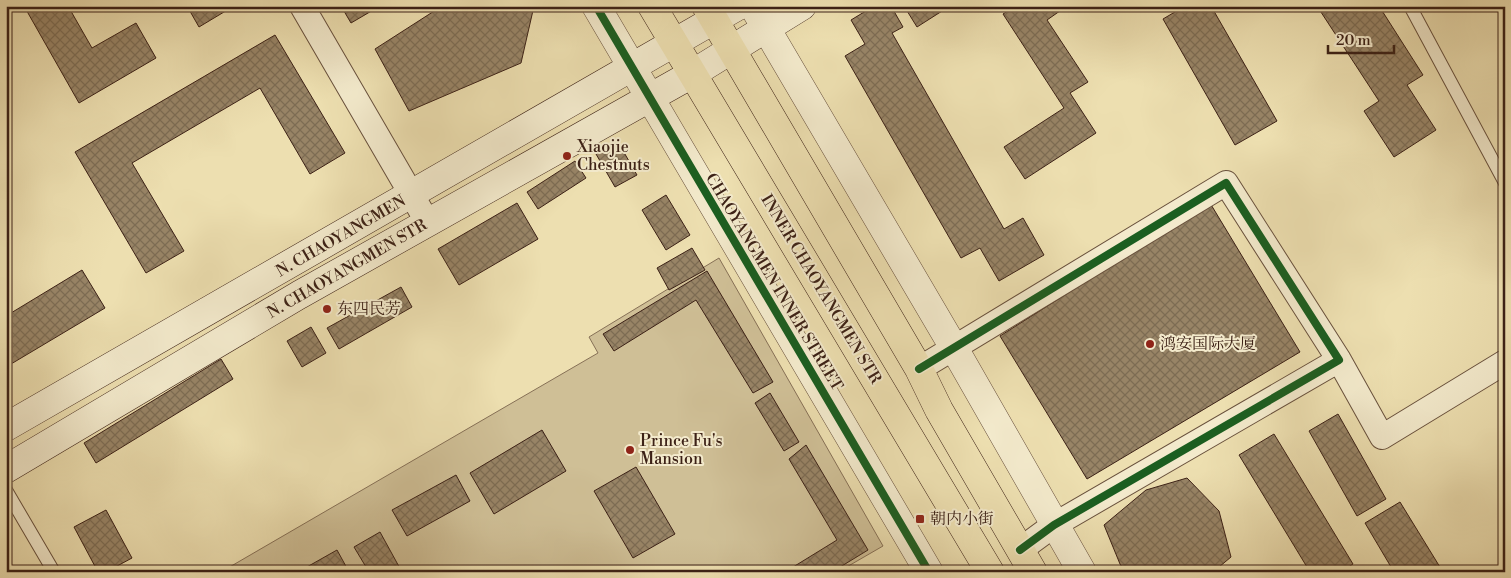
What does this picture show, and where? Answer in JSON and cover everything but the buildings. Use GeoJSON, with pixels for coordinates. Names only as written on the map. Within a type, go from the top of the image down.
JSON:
{"type":"FeatureCollection","features":[{"type":"Feature","properties":{"kind":"main road","name":"CHAOYANGMEN INNER STREET"},"geometry":{"type":"LineString","coordinates":[[596,6],[929,572]]}},
{"type":"Feature","properties":{"kind":"main road","name":"INNER CHAOYANGMEN STR"},"geometry":{"type":"LineString","coordinates":[[652,6],[990,572]]}},
{"type":"Feature","properties":{"kind":"main road","name":"N. CHAOYANGMEN"},"geometry":{"type":"LineString","coordinates":[[6,427],[413,195],[674,43],[710,13],[738,6]]}},
{"type":"Feature","properties":{"kind":"main road","name":"N. CHAOYANGMEN STR"},"geometry":{"type":"LineString","coordinates":[[6,469],[299,295],[692,74],[732,50],[759,18],[802,6]]}},
{"type":"Feature","properties":{"kind":"main road"},"geometry":{"type":"LineString","coordinates":[[710,13],[919,369],[939,410],[1027,561]]}},
{"type":"Feature","properties":{"kind":"main road"},"geometry":{"type":"LineString","coordinates":[[759,18],[954,348],[1082,572]]}},
{"type":"Feature","properties":{"kind":"street"},"geometry":{"type":"LineString","coordinates":[[302,6],[428,223]]}},
{"type":"Feature","properties":{"kind":"street"},"geometry":{"type":"LineString","coordinates":[[919,369],[1226,183],[1339,360],[1382,437],[1505,362]]}},
{"type":"Feature","properties":{"kind":"street"},"geometry":{"type":"LineString","coordinates":[[1027,561],[1054,525],[1339,360]]}},
{"type":"Feature","properties":{"kind":"lane"},"geometry":{"type":"LineString","coordinates":[[1410,6],[1505,183]]}},
{"type":"Feature","properties":{"kind":"lane"},"geometry":{"type":"LineString","coordinates":[[6,490],[54,572]]}},
{"type":"Feature","properties":{"kind":"shaded area","name":"Prince Fu's Mansion"},"geometry":{"type":"Polygon","coordinates":[[[719,258],[883,546],[838,572],[221,572],[598,353],[589,337],[719,258]]]}},
{"type":"Feature","properties":{"kind":"cycle path"},"geometry":{"type":"LineString","coordinates":[[596,6],[929,572]]}},
{"type":"Feature","properties":{"kind":"cycle path"},"geometry":{"type":"LineString","coordinates":[[919,369],[1226,183],[1339,360],[1054,525],[1020,550]]}},
{"type":"Feature","properties":{"kind":"place","name":"Xiaojie Chestnuts"},"geometry":{"type":"Point","coordinates":[567,156]}},
{"type":"Feature","properties":{"kind":"place","name":"东四民芳"},"geometry":{"type":"Point","coordinates":[327,309]}},
{"type":"Feature","properties":{"kind":"place","name":"鸿安国际大厦"},"geometry":{"type":"Point","coordinates":[1150,344]}},
{"type":"Feature","properties":{"kind":"place","name":"Prince Fu's Mansion"},"geometry":{"type":"Point","coordinates":[630,450]}},
{"type":"Feature","properties":{"kind":"place","name":"朝内小街"},"geometry":{"type":"Point","coordinates":[920,519]}}]}
